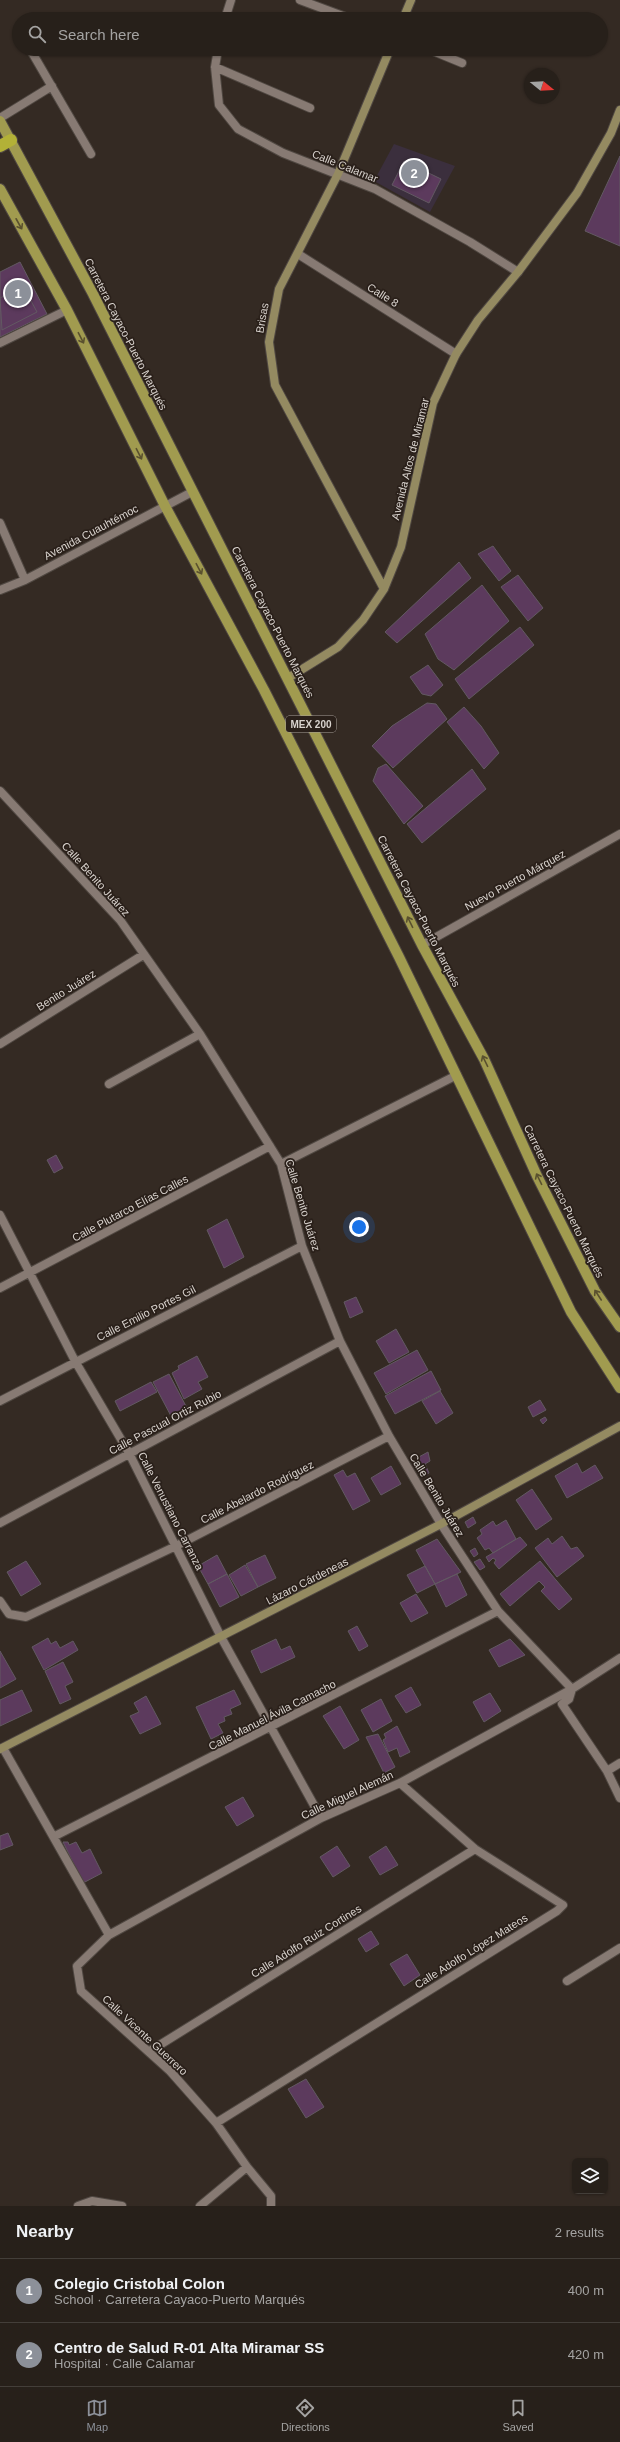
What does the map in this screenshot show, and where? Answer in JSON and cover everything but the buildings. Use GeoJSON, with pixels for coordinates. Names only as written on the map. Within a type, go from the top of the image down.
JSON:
{"type":"FeatureCollection","features":[{"type":"Feature","properties":{"kind":"highway"},"geometry":{"type":"LineString","coordinates":[[0,146],[11,140]]}},
{"type":"Feature","properties":{"kind":"main road","name":"Carretera Cayaco-Puerto Marqués"},"geometry":{"type":"LineString","coordinates":[[0,121],[93,294],[422,945],[484,1059],[537,1176],[595,1291],[620,1327]]}},
{"type":"Feature","properties":{"kind":"main road","name":"MEX 200"},"geometry":{"type":"LineString","coordinates":[[0,189],[67,310],[165,506],[264,690],[457,1075],[571,1312],[620,1388]]}},
{"type":"Feature","properties":{"kind":"street"},"geometry":{"type":"LineString","coordinates":[[227,12],[231,0]]}},
{"type":"Feature","properties":{"kind":"street"},"geometry":{"type":"LineString","coordinates":[[300,0],[332,12]]}},
{"type":"Feature","properties":{"kind":"street"},"geometry":{"type":"LineString","coordinates":[[406,12],[411,0]]}},
{"type":"Feature","properties":{"kind":"street"},"geometry":{"type":"LineString","coordinates":[[34,56],[91,154]]}},
{"type":"Feature","properties":{"kind":"street","name":"Calle Calamar"},"geometry":{"type":"LineString","coordinates":[[217,56],[215,68],[219,105],[238,129],[282,154],[375,189],[470,242],[518,272]]}},
{"type":"Feature","properties":{"kind":"street","name":"Brisas"},"geometry":{"type":"LineString","coordinates":[[384,589],[275,385],[270,342],[278,290],[298,254],[338,174],[387,56]]}},
{"type":"Feature","properties":{"kind":"street"},"geometry":{"type":"LineString","coordinates":[[445,56],[462,63]]}},
{"type":"Feature","properties":{"kind":"street"},"geometry":{"type":"LineString","coordinates":[[215,68],[310,108]]}},
{"type":"Feature","properties":{"kind":"street"},"geometry":{"type":"LineString","coordinates":[[0,118],[52,86]]}},
{"type":"Feature","properties":{"kind":"street","name":"Avenida Altos de Miramar"},"geometry":{"type":"LineString","coordinates":[[288,678],[338,647],[362,620],[384,589],[401,547],[433,403],[456,354],[478,320],[518,272],[577,193],[611,133],[620,110]]}},
{"type":"Feature","properties":{"kind":"street","name":"Calle 8"},"geometry":{"type":"LineString","coordinates":[[298,254],[456,354]]}},
{"type":"Feature","properties":{"kind":"street"},"geometry":{"type":"LineString","coordinates":[[0,342],[67,310]]}},
{"type":"Feature","properties":{"kind":"street","name":"Avenida Cuauhtémoc"},"geometry":{"type":"LineString","coordinates":[[0,590],[25,580],[192,492]]}},
{"type":"Feature","properties":{"kind":"street"},"geometry":{"type":"LineString","coordinates":[[0,523],[25,580]]}},
{"type":"Feature","properties":{"kind":"street","name":"Calle Benito Juárez"},"geometry":{"type":"LineString","coordinates":[[0,791],[120,920],[177,999],[200,1034],[281,1164],[302,1246],[340,1340],[389,1436],[441,1524],[498,1611],[572,1689]]}},
{"type":"Feature","properties":{"kind":"street","name":"Nuevo Puerto Márquez"},"geometry":{"type":"LineString","coordinates":[[422,945],[620,834]]}},
{"type":"Feature","properties":{"kind":"street","name":"Benito Juárez"},"geometry":{"type":"LineString","coordinates":[[0,1044],[144,955]]}},
{"type":"Feature","properties":{"kind":"street"},"geometry":{"type":"LineString","coordinates":[[109,1084],[200,1034]]}},
{"type":"Feature","properties":{"kind":"street"},"geometry":{"type":"LineString","coordinates":[[281,1164],[457,1075]]}},
{"type":"Feature","properties":{"kind":"street","name":"Calle Plutarco Elías Calles"},"geometry":{"type":"LineString","coordinates":[[0,1288],[32,1273],[270,1146]]}},
{"type":"Feature","properties":{"kind":"street","name":"Calle Venustiano Carranza"},"geometry":{"type":"LineString","coordinates":[[0,1215],[32,1273],[75,1361],[129,1453],[221,1637],[270,1729],[321,1818]]}},
{"type":"Feature","properties":{"kind":"street","name":"Calle Emilio Portes Gil"},"geometry":{"type":"LineString","coordinates":[[0,1401],[75,1361],[302,1246]]}},
{"type":"Feature","properties":{"kind":"street","name":"Calle Pascual Ortiz Rubio"},"geometry":{"type":"LineString","coordinates":[[0,1523],[340,1340]]}},
{"type":"Feature","properties":{"kind":"street","name":"Lázaro Cárdeneas"},"geometry":{"type":"LineString","coordinates":[[2,1748],[441,1524],[620,1426]]}},
{"type":"Feature","properties":{"kind":"street","name":"Calle Abelardo Rodríguez"},"geometry":{"type":"LineString","coordinates":[[0,1601],[10,1614],[26,1617],[176,1546],[389,1436]]}},
{"type":"Feature","properties":{"kind":"street","name":"Calle Manuel Ávila Camacho"},"geometry":{"type":"LineString","coordinates":[[55,1836],[270,1729],[498,1611]]}},
{"type":"Feature","properties":{"kind":"street","name":"Calle Miguel Alemán"},"geometry":{"type":"LineString","coordinates":[[89,1957],[109,1935],[321,1818],[400,1783],[572,1689],[620,1658]]}},
{"type":"Feature","properties":{"kind":"street"},"geometry":{"type":"LineString","coordinates":[[572,1689],[569,1699],[562,1704],[607,1771],[620,1798]]}},
{"type":"Feature","properties":{"kind":"street"},"geometry":{"type":"LineString","coordinates":[[2,1748],[55,1836],[109,1935]]}},
{"type":"Feature","properties":{"kind":"street"},"geometry":{"type":"LineString","coordinates":[[607,1771],[620,1763]]}},
{"type":"Feature","properties":{"kind":"street","name":"Calle Adolfo López Mateos"},"geometry":{"type":"LineString","coordinates":[[216,2123],[550,1915],[563,1905],[474,1849],[400,1783]]}},
{"type":"Feature","properties":{"kind":"street","name":"Calle Adolfo Ruiz Cortines"},"geometry":{"type":"LineString","coordinates":[[150,2051],[474,1849]]}},
{"type":"Feature","properties":{"kind":"street"},"geometry":{"type":"LineString","coordinates":[[567,1981],[620,1948]]}},
{"type":"Feature","properties":{"kind":"street","name":"Calle Vicente Guerrero"},"geometry":{"type":"LineString","coordinates":[[89,1957],[77,1966],[81,1991],[150,2051],[216,2123],[247,2167],[271,2196],[271,2206]]}},
{"type":"Feature","properties":{"kind":"street"},"geometry":{"type":"LineString","coordinates":[[200,2206],[247,2167]]}},
{"type":"Feature","properties":{"kind":"street"},"geometry":{"type":"LineString","coordinates":[[78,2206],[92,2201],[122,2206]]}},
{"type":"Feature","properties":{"kind":"shaded area"},"geometry":{"type":"Polygon","coordinates":[[[394,144],[455,166],[430,212],[374,181],[394,144]]]}},
{"type":"Feature","properties":{"kind":"place","name":"Centro de Salud R-01 Alta Miramar SS"},"geometry":{"type":"Point","coordinates":[414,173]}},
{"type":"Feature","properties":{"kind":"place","name":"Colegio Cristobal Colon"},"geometry":{"type":"Point","coordinates":[18,293]}}]}
